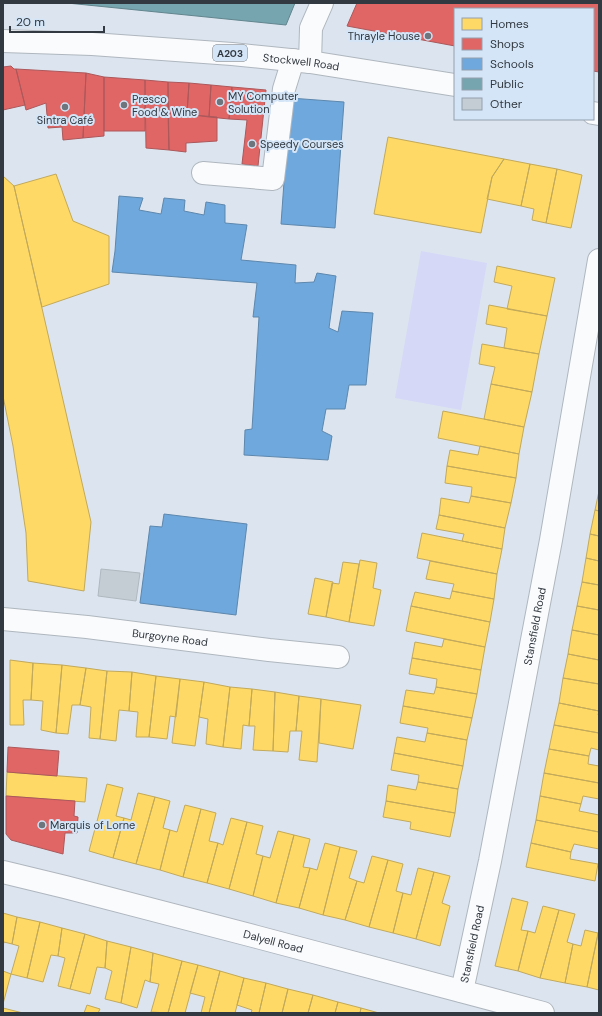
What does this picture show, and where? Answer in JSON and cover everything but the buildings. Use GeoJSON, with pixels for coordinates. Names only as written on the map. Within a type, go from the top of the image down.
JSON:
{"type":"FeatureCollection","features":[{"type":"Feature","properties":{"kind":"main road"},"geometry":{"type":"LineString","coordinates":[[203,173],[274,179],[284,89],[301,61],[311,28],[322,3]]}},
{"type":"Feature","properties":{"kind":"main road","name":"Stockwell Road"},"geometry":{"type":"LineString","coordinates":[[3,41],[92,44],[232,54],[301,61],[454,85]]}},
{"type":"Feature","properties":{"kind":"main road","name":"Stansfield Road"},"geometry":{"type":"LineString","coordinates":[[462,991],[490,861],[551,540],[599,260]]}},
{"type":"Feature","properties":{"kind":"main road","name":"Burgoyne Road"},"geometry":{"type":"LineString","coordinates":[[3,619],[86,627],[269,650],[338,656]]}},
{"type":"Feature","properties":{"kind":"main road","name":"Dalyell Road"},"geometry":{"type":"LineString","coordinates":[[3,872],[543,1013]]}},
{"type":"Feature","properties":{"kind":"shaded area"},"geometry":{"type":"Polygon","coordinates":[[[421,251],[487,263],[461,410],[395,398],[421,251]]]}},
{"type":"Feature","properties":{"kind":"place","name":"Thrayle House"},"geometry":{"type":"Point","coordinates":[428,36]}},
{"type":"Feature","properties":{"kind":"place","name":"MY Computer Solution"},"geometry":{"type":"Point","coordinates":[220,102]}},
{"type":"Feature","properties":{"kind":"place","name":"Presco Food & Wine"},"geometry":{"type":"Point","coordinates":[124,105]}},
{"type":"Feature","properties":{"kind":"place","name":"Sintra Café"},"geometry":{"type":"Point","coordinates":[65,107]}},
{"type":"Feature","properties":{"kind":"place","name":"Speedy Courses"},"geometry":{"type":"Point","coordinates":[252,144]}},
{"type":"Feature","properties":{"kind":"place","name":"Marquis of Lorne"},"geometry":{"type":"Point","coordinates":[42,825]}}]}
